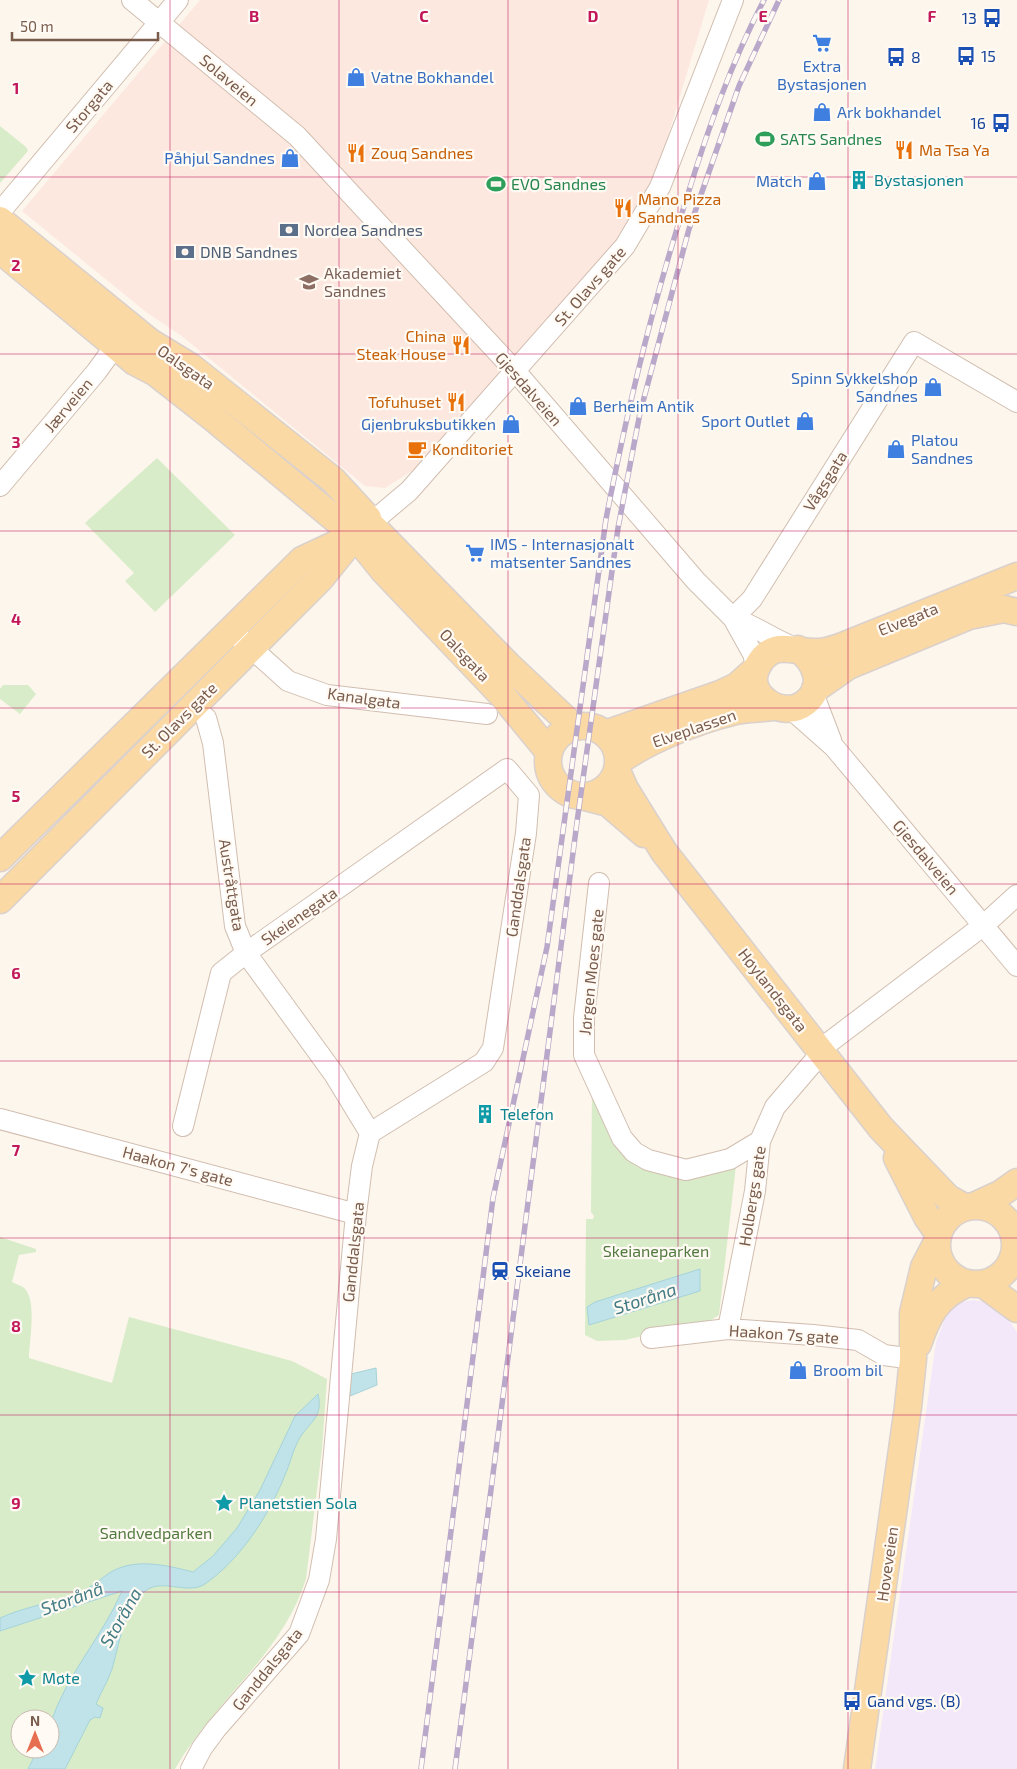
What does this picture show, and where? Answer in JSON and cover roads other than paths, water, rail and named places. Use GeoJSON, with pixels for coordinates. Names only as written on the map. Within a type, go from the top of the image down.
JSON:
{"type":"FeatureCollection","features":[{"type":"Feature","properties":{"kind":"main road","name":"Oalsgata"},"geometry":{"type":"LineString","coordinates":[[0,220],[150,342],[191,367],[325,474],[361,530],[383,570],[502,695],[549,752]]}},
{"type":"Feature","properties":{"kind":"main road","name":"Oalsgata"},"geometry":{"type":"LineString","coordinates":[[0,250],[135,362],[156,373],[361,530],[574,727]]}},
{"type":"Feature","properties":{"kind":"main road","name":"St. Olavs gate"},"geometry":{"type":"LineString","coordinates":[[0,900],[241,639],[302,560],[361,530]]}},
{"type":"Feature","properties":{"kind":"main road"},"geometry":{"type":"LineString","coordinates":[[1017,578],[1011,590],[1011,597],[1017,611]]}},
{"type":"Feature","properties":{"kind":"main road","name":"Elvegata"},"geometry":{"type":"LineString","coordinates":[[796,649],[819,652],[840,647],[1017,578]]}},
{"type":"Feature","properties":{"kind":"main road","name":"Elvegata"},"geometry":{"type":"LineString","coordinates":[[814,691],[848,666],[969,616],[1004,609],[1017,611]]}},
{"type":"Feature","properties":{"kind":"main road","name":"St. Olavs gate"},"geometry":{"type":"LineString","coordinates":[[0,858],[241,639]]}},
{"type":"Feature","properties":{"kind":"main road"},"geometry":{"type":"LineString","coordinates":[[780,648],[796,649],[808,656],[815,666],[817,678],[814,691],[804,704],[783,708],[764,701],[758,691],[755,680],[756,668],[766,655],[780,648]]}},
{"type":"Feature","properties":{"kind":"main road","name":"Elveplassen"},"geometry":{"type":"LineString","coordinates":[[606,734],[720,694],[738,686],[756,668]]}},
{"type":"Feature","properties":{"kind":"main road","name":"Elveplassen"},"geometry":{"type":"LineString","coordinates":[[618,766],[635,750],[657,739],[732,712],[783,708]]}},
{"type":"Feature","properties":{"kind":"main road"},"geometry":{"type":"LineString","coordinates":[[574,727],[591,727],[606,734],[617,751],[618,766],[612,782],[604,790],[593,795],[582,796],[563,790],[556,783],[548,766],[549,752],[557,737],[574,727]]}},
{"type":"Feature","properties":{"kind":"main road","name":"Høylandsgata"},"geometry":{"type":"LineString","coordinates":[[618,766],[625,789],[664,852],[827,1047],[881,1128],[937,1238]]}},
{"type":"Feature","properties":{"kind":"main road","name":"Høylandsgata"},"geometry":{"type":"LineString","coordinates":[[582,796],[608,803],[664,852]]}},
{"type":"Feature","properties":{"kind":"main road","name":"Høylandsgata"},"geometry":{"type":"LineString","coordinates":[[881,1128],[948,1198],[970,1206]]}},
{"type":"Feature","properties":{"kind":"main road"},"geometry":{"type":"LineString","coordinates":[[1017,1182],[1000,1194],[948,1217],[937,1238],[940,1261],[950,1275],[975,1284],[1017,1310]]}},
{"type":"Feature","properties":{"kind":"main road"},"geometry":{"type":"LineString","coordinates":[[970,1206],[991,1208],[1004,1216],[1016,1237],[1011,1265],[999,1278],[975,1284]]}},
{"type":"Feature","properties":{"kind":"main road","name":"Hoveveien"},"geometry":{"type":"LineString","coordinates":[[858,1769],[886,1579],[913,1359],[912,1313],[924,1267],[937,1238]]}},
{"type":"Feature","properties":{"kind":"main road","name":"Hoveveien"},"geometry":{"type":"LineString","coordinates":[[913,1359],[927,1316],[950,1291],[975,1284]]}},
{"type":"Feature","properties":{"kind":"street","name":"Solaveien"},"geometry":{"type":"LineString","coordinates":[[132,0],[297,136],[322,163]]}},
{"type":"Feature","properties":{"kind":"street","name":"Storgata"},"geometry":{"type":"LineString","coordinates":[[0,212],[178,0]]}},
{"type":"Feature","properties":{"kind":"street","name":"St. Olavs gate"},"geometry":{"type":"LineString","coordinates":[[361,530],[409,491],[516,372],[625,246],[646,212],[670,164],[733,0]]}},
{"type":"Feature","properties":{"kind":"street","name":"Gjesdalveien"},"geometry":{"type":"LineString","coordinates":[[322,163],[516,372],[696,581],[733,618],[753,654],[756,668]]}},
{"type":"Feature","properties":{"kind":"street","name":"Jærveien"},"geometry":{"type":"LineString","coordinates":[[0,486],[97,372],[115,346],[119,316]]}},
{"type":"Feature","properties":{"kind":"street","name":"Vågsgata"},"geometry":{"type":"LineString","coordinates":[[733,618],[752,599],[914,342],[1017,402]]}},
{"type":"Feature","properties":{"kind":"street","name":"Gjesdalveien"},"geometry":{"type":"LineString","coordinates":[[733,618],[757,627],[773,639],[796,649]]}},
{"type":"Feature","properties":{"kind":"street","name":"Kanalgata"},"geometry":{"type":"LineString","coordinates":[[241,639],[288,681],[326,695],[487,714]]}},
{"type":"Feature","properties":{"kind":"street","name":"Gjesdalveien"},"geometry":{"type":"LineString","coordinates":[[814,691],[834,747]]}},
{"type":"Feature","properties":{"kind":"street","name":"Gjesdalveien"},"geometry":{"type":"LineString","coordinates":[[783,708],[834,747],[1017,966]]}},
{"type":"Feature","properties":{"kind":"street","name":"Austråttgata"},"geometry":{"type":"LineString","coordinates":[[206,718],[213,743],[235,926],[246,954],[337,1078],[370,1133]]}},
{"type":"Feature","properties":{"kind":"street","name":"Skeienegata"},"geometry":{"type":"LineString","coordinates":[[183,1126],[221,973],[507,769]]}},
{"type":"Feature","properties":{"kind":"street","name":"Ganddalsgata"},"geometry":{"type":"LineString","coordinates":[[191,1769],[202,1748],[216,1729],[299,1634],[319,1580],[338,1410],[356,1214],[362,1166],[370,1133],[484,1062],[493,1048],[526,833],[529,795],[507,769]]}},
{"type":"Feature","properties":{"kind":"street","name":"Jørgen Moes gate"},"geometry":{"type":"LineString","coordinates":[[599,883],[584,1018],[584,1055],[622,1138],[634,1152],[648,1160],[686,1170],[730,1160],[760,1141]]}},
{"type":"Feature","properties":{"kind":"street","name":"Holbergs gate"},"geometry":{"type":"LineString","coordinates":[[728,1329],[755,1191],[760,1141],[775,1107],[827,1047],[984,925],[1017,895]]}},
{"type":"Feature","properties":{"kind":"street","name":"Haakon 7's gate"},"geometry":{"type":"LineString","coordinates":[[0,1119],[356,1214]]}},
{"type":"Feature","properties":{"kind":"street","name":"Haakon 7s gate"},"geometry":{"type":"LineString","coordinates":[[651,1338],[728,1329],[858,1340],[884,1355],[913,1359]]}},
{"type":"Feature","properties":{"kind":"water","name":"Storåna"},"geometry":{"type":"Polygon","coordinates":[[[700,1269],[700,1291],[589,1325],[587,1307],[595,1302],[700,1269]]]}},
{"type":"Feature","properties":{"kind":"water"},"geometry":{"type":"Polygon","coordinates":[[[376,1368],[377,1385],[350,1396],[351,1374],[376,1368]]]}},
{"type":"Feature","properties":{"kind":"water"},"geometry":{"type":"Polygon","coordinates":[[[318,1394],[319,1410],[317,1415],[297,1443],[287,1471],[271,1505],[242,1549],[218,1574],[205,1584],[190,1588],[157,1586],[143,1593],[130,1610],[109,1678],[96,1704],[103,1708],[100,1718],[95,1717],[90,1720],[65,1769],[28,1769],[33,1759],[60,1759],[60,1709],[56,1709],[66,1688],[105,1624],[122,1591],[0,1631],[0,1618],[80,1592],[115,1570],[126,1566],[137,1564],[160,1565],[193,1572],[213,1556],[237,1528],[260,1490],[295,1416],[318,1394]]]}},
{"type":"Feature","properties":{"kind":"railway"},"geometry":{"type":"LineString","coordinates":[[421,1769],[493,1198],[547,947],[606,519],[623,437],[663,276],[703,146],[741,48],[764,0]]}},
{"type":"Feature","properties":{"kind":"railway"},"geometry":{"type":"LineString","coordinates":[[455,1769],[577,822],[618,528],[640,413],[689,229],[739,86],[779,0]]}},
{"type":"Feature","properties":{"kind":"place","name":"13"},"geometry":{"type":"Point","coordinates":[992,18]}},
{"type":"Feature","properties":{"kind":"place","name":"Extra Bystasjonen"},"geometry":{"type":"Point","coordinates":[822,43]}},
{"type":"Feature","properties":{"kind":"place","name":"15"},"geometry":{"type":"Point","coordinates":[966,56]}},
{"type":"Feature","properties":{"kind":"place","name":"8"},"geometry":{"type":"Point","coordinates":[896,57]}},
{"type":"Feature","properties":{"kind":"place","name":"Vatne Bokhandel"},"geometry":{"type":"Point","coordinates":[356,77]}},
{"type":"Feature","properties":{"kind":"place","name":"Ark bokhandel"},"geometry":{"type":"Point","coordinates":[822,112]}},
{"type":"Feature","properties":{"kind":"place","name":"16"},"geometry":{"type":"Point","coordinates":[1001,123]}},
{"type":"Feature","properties":{"kind":"place","name":"SATS Sandnes"},"geometry":{"type":"Point","coordinates":[765,139]}},
{"type":"Feature","properties":{"kind":"place","name":"Ma Tsa Ya"},"geometry":{"type":"Point","coordinates":[904,150]}},
{"type":"Feature","properties":{"kind":"place","name":"Zouq Sandnes"},"geometry":{"type":"Point","coordinates":[356,153]}},
{"type":"Feature","properties":{"kind":"place","name":"Påhjul Sandnes"},"geometry":{"type":"Point","coordinates":[290,158]}},
{"type":"Feature","properties":{"kind":"place","name":"Bystasjonen"},"geometry":{"type":"Point","coordinates":[859,180]}},
{"type":"Feature","properties":{"kind":"place","name":"Match"},"geometry":{"type":"Point","coordinates":[817,181]}},
{"type":"Feature","properties":{"kind":"place","name":"EVO Sandnes"},"geometry":{"type":"Point","coordinates":[496,184]}},
{"type":"Feature","properties":{"kind":"place","name":"Mano Pizza Sandnes"},"geometry":{"type":"Point","coordinates":[623,208]}},
{"type":"Feature","properties":{"kind":"place","name":"Nordea Sandnes"},"geometry":{"type":"Point","coordinates":[289,230]}},
{"type":"Feature","properties":{"kind":"place","name":"DNB Sandnes"},"geometry":{"type":"Point","coordinates":[185,252]}},
{"type":"Feature","properties":{"kind":"place","name":"Akademiet Sandnes"},"geometry":{"type":"Point","coordinates":[309,282]}},
{"type":"Feature","properties":{"kind":"place","name":"China Steak House"},"geometry":{"type":"Point","coordinates":[461,345]}},
{"type":"Feature","properties":{"kind":"place","name":"Spinn Sykkelshop Sandnes"},"geometry":{"type":"Point","coordinates":[933,387]}},
{"type":"Feature","properties":{"kind":"place","name":"Tofuhuset"},"geometry":{"type":"Point","coordinates":[456,402]}},
{"type":"Feature","properties":{"kind":"place","name":"Berheim Antik"},"geometry":{"type":"Point","coordinates":[578,406]}},
{"type":"Feature","properties":{"kind":"place","name":"Sport Outlet"},"geometry":{"type":"Point","coordinates":[805,421]}},
{"type":"Feature","properties":{"kind":"place","name":"Gjenbruksbutikken"},"geometry":{"type":"Point","coordinates":[511,424]}},
{"type":"Feature","properties":{"kind":"place","name":"Konditoriet"},"geometry":{"type":"Point","coordinates":[417,449]}},
{"type":"Feature","properties":{"kind":"place","name":"Platou Sandnes"},"geometry":{"type":"Point","coordinates":[896,449]}},
{"type":"Feature","properties":{"kind":"place","name":"IMS - Internasjonalt matsenter Sandnes"},"geometry":{"type":"Point","coordinates":[475,553]}},
{"type":"Feature","properties":{"kind":"place","name":"Telefon"},"geometry":{"type":"Point","coordinates":[485,1114]}},
{"type":"Feature","properties":{"kind":"place","name":"Skeiane"},"geometry":{"type":"Point","coordinates":[500,1271]}},
{"type":"Feature","properties":{"kind":"place","name":"Broom bil"},"geometry":{"type":"Point","coordinates":[798,1370]}},
{"type":"Feature","properties":{"kind":"place","name":"Planetstien Sola"},"geometry":{"type":"Point","coordinates":[224,1503]}},
{"type":"Feature","properties":{"kind":"place","name":"Møte"},"geometry":{"type":"Point","coordinates":[27,1678]}},
{"type":"Feature","properties":{"kind":"place","name":"Gand vgs. (B)"},"geometry":{"type":"Point","coordinates":[852,1701]}},
{"type":"Feature","properties":{"kind":"park label","name":"Skeianeparken"},"geometry":{"type":"Point","coordinates":[656,1251]}},
{"type":"Feature","properties":{"kind":"park label","name":"Sandvedparken"},"geometry":{"type":"Point","coordinates":[156,1533]}},
{"type":"Feature","properties":{"kind":"water label","name":"Storånå"},"geometry":{"type":"Point","coordinates":[72,1599]}}]}
